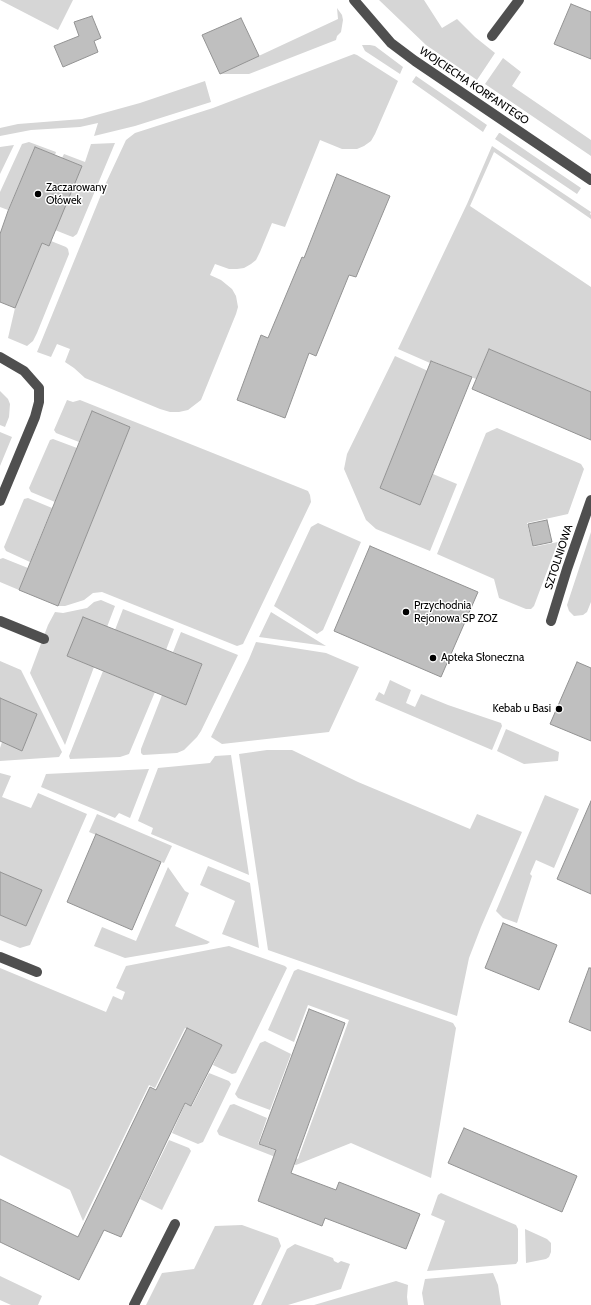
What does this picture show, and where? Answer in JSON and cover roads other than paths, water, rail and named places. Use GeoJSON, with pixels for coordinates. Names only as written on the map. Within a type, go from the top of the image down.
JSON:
{"type":"FeatureCollection","features":[{"type":"Feature","properties":{"kind":"street","name":"WOJCIECHA KORFANTEGO"},"geometry":{"type":"LineString","coordinates":[[354,0],[391,43],[591,180]]}},
{"type":"Feature","properties":{"kind":"street"},"geometry":{"type":"LineString","coordinates":[[492,36],[519,0]]}},
{"type":"Feature","properties":{"kind":"street"},"geometry":{"type":"LineString","coordinates":[[0,357],[24,371],[39,388],[39,402],[35,416],[0,501]]}},
{"type":"Feature","properties":{"kind":"street","name":"SZTOLNIOWA"},"geometry":{"type":"LineString","coordinates":[[551,621],[591,500]]}},
{"type":"Feature","properties":{"kind":"street"},"geometry":{"type":"LineString","coordinates":[[0,621],[44,639]]}},
{"type":"Feature","properties":{"kind":"street"},"geometry":{"type":"LineString","coordinates":[[0,957],[37,972]]}},
{"type":"Feature","properties":{"kind":"street"},"geometry":{"type":"LineString","coordinates":[[134,1305],[175,1224]]}},
{"type":"Feature","properties":{"kind":"place","name":"Zaczarowany Ołówek"},"geometry":{"type":"Point","coordinates":[38,194]}},
{"type":"Feature","properties":{"kind":"place","name":"Przychodnia Rejonowa SP ZOZ"},"geometry":{"type":"Point","coordinates":[406,612]}},
{"type":"Feature","properties":{"kind":"place","name":"Apteka Słoneczna"},"geometry":{"type":"Point","coordinates":[433,658]}},
{"type":"Feature","properties":{"kind":"place","name":"Kebab u Basi"},"geometry":{"type":"Point","coordinates":[559,709]}}]}
